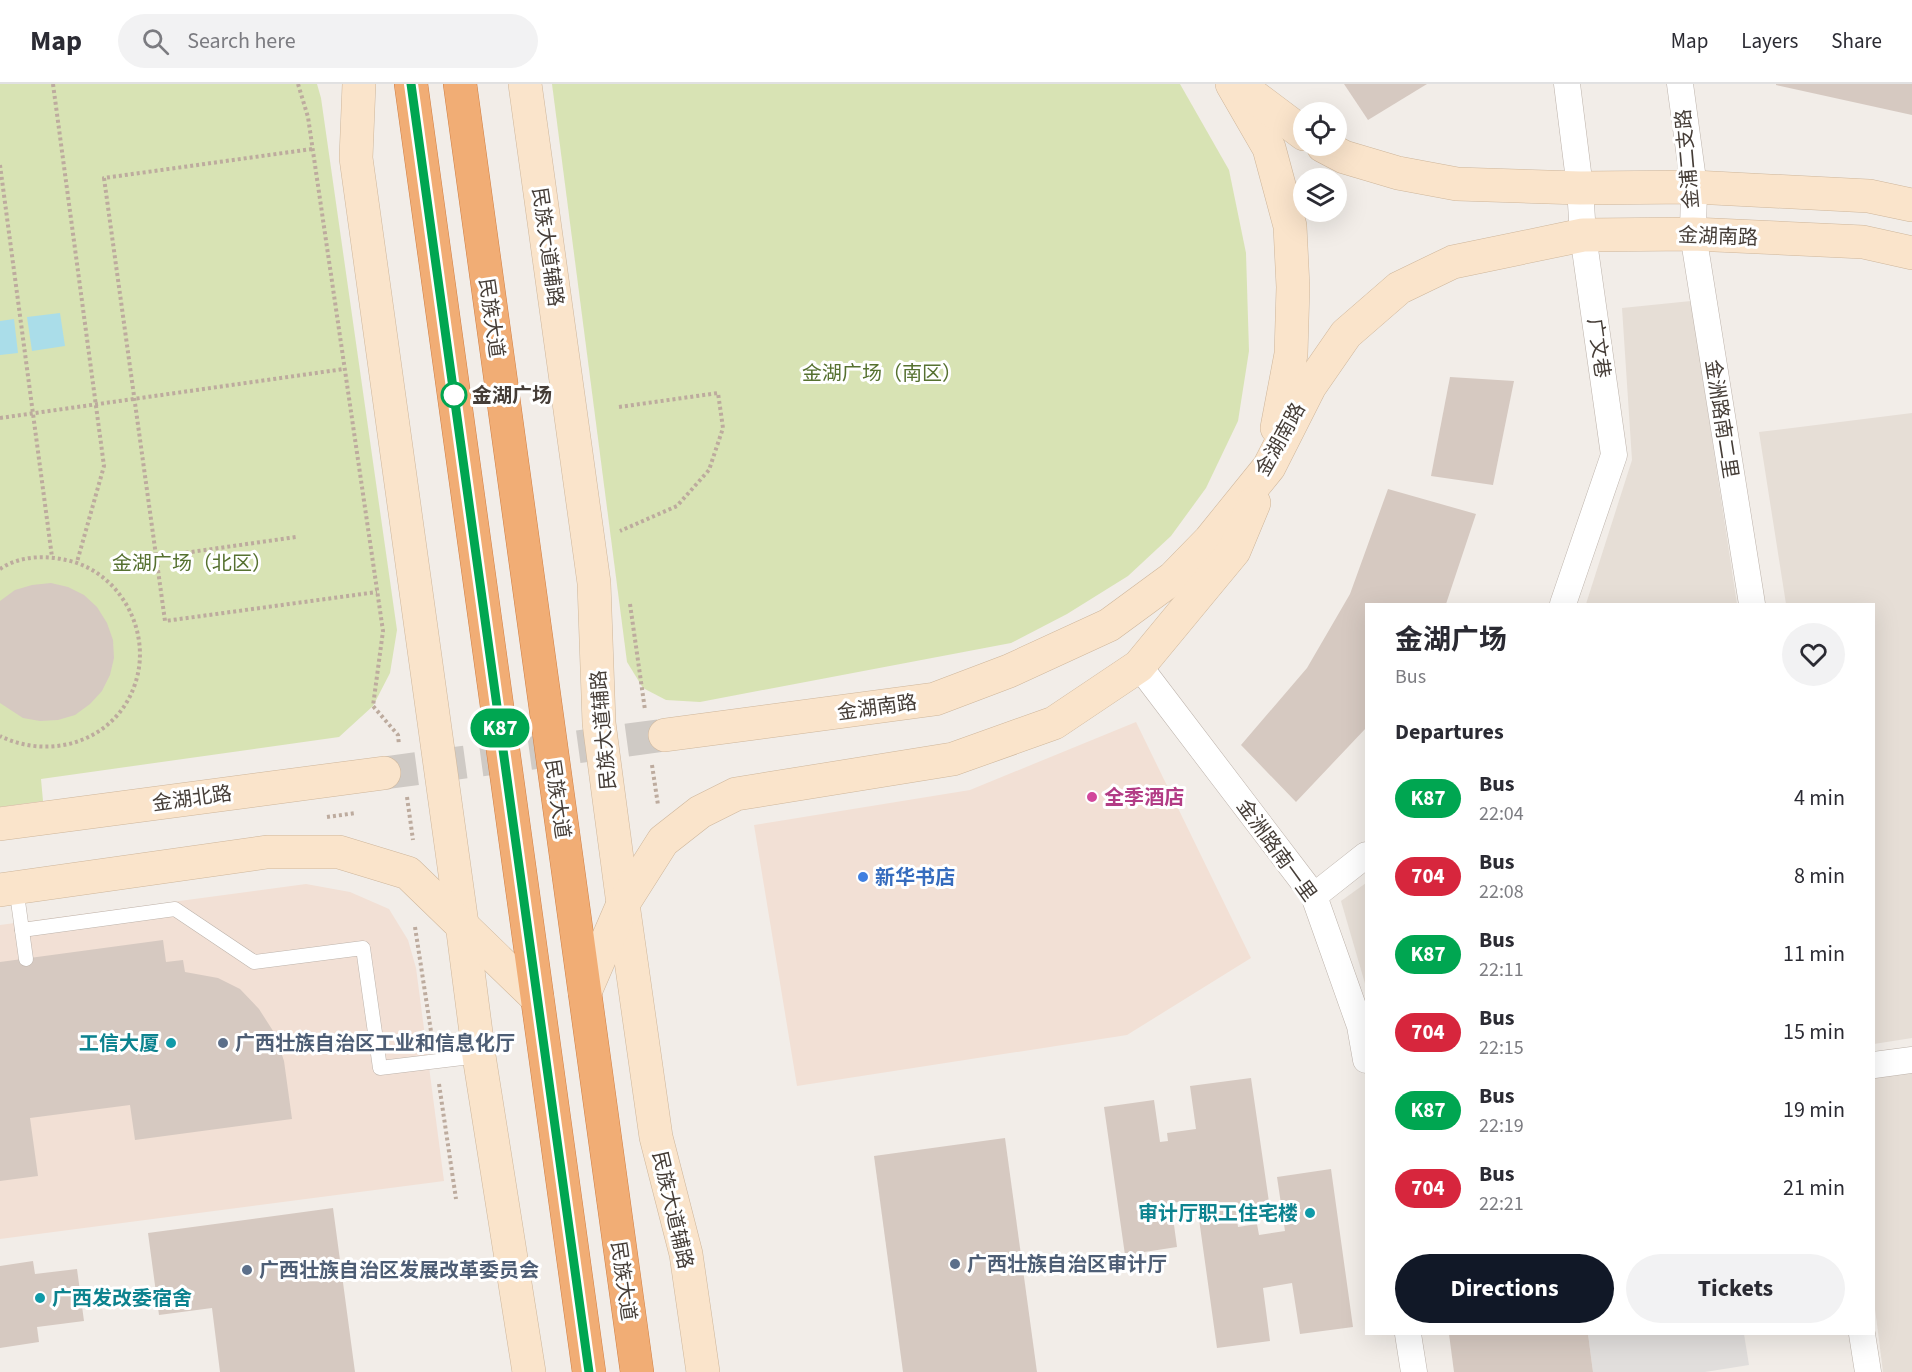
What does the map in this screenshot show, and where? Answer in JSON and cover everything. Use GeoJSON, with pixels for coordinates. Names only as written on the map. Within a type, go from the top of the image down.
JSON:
{"type":"FeatureCollection","features":[{"type":"Feature","properties":{"kind":"highway"},"geometry":{"type":"LineString","coordinates":[[411,84],[589,1372]]}},
{"type":"Feature","properties":{"kind":"highway","name":"民族大道"},"geometry":{"type":"LineString","coordinates":[[460,84],[637,1372]]}},
{"type":"Feature","properties":{"kind":"main road"},"geometry":{"type":"LineString","coordinates":[[359,84],[356,158],[462,924],[478,1056],[529,1372]]}},
{"type":"Feature","properties":{"kind":"main road","name":"民族大道辅路"},"geometry":{"type":"LineString","coordinates":[[525,84],[594,583],[598,723],[656,1137],[686,1254],[702,1372]]}},
{"type":"Feature","properties":{"kind":"main road"},"geometry":{"type":"LineString","coordinates":[[585,992],[624,904],[663,841],[700,812],[736,794],[953,759],[1054,723],[1139,666],[1234,551],[1269,467],[1291,354],[1293,287],[1290,226],[1269,148],[1232,84]]}},
{"type":"Feature","properties":{"kind":"main road"},"geometry":{"type":"LineString","coordinates":[[1238,84],[1293,126]]}},
{"type":"Feature","properties":{"kind":"main road"},"geometry":{"type":"LineString","coordinates":[[1342,156],[1398,173],[1457,184],[1580,188],[1694,186],[1869,196],[1912,205]]}},
{"type":"Feature","properties":{"kind":"main road","name":"金湖南路"},"geometry":{"type":"LineString","coordinates":[[665,735],[935,699],[1009,671],[1109,625],[1173,578],[1210,540],[1269,467],[1310,386],[1346,334],[1399,288],[1453,262],[1583,235],[1693,234],[1863,242],[1912,253]]}},
{"type":"Feature","properties":{"kind":"main road","name":"金湖北路"},"geometry":{"type":"LineString","coordinates":[[0,824],[396,770]]}},
{"type":"Feature","properties":{"kind":"main road"},"geometry":{"type":"LineString","coordinates":[[8,889],[267,852],[339,852],[408,873],[537,998]]}},
{"type":"Feature","properties":{"kind":"street","name":"广文巷"},"geometry":{"type":"LineString","coordinates":[[1563,603],[1614,455],[1583,235],[1580,188],[1567,84]]}},
{"type":"Feature","properties":{"kind":"street","name":"金浦二支路"},"geometry":{"type":"LineString","coordinates":[[1680,84],[1694,186],[1693,234]]}},
{"type":"Feature","properties":{"kind":"street","name":"金洲路南二里"},"geometry":{"type":"LineString","coordinates":[[1693,234],[1752,603]]}},
{"type":"Feature","properties":{"kind":"street","name":"金洲路南一里"},"geometry":{"type":"LineString","coordinates":[[1139,666],[1314,896],[1360,1026],[1365,1054]]}},
{"type":"Feature","properties":{"kind":"street"},"geometry":{"type":"LineString","coordinates":[[1314,896],[1365,856]]}},
{"type":"Feature","properties":{"kind":"street"},"geometry":{"type":"LineString","coordinates":[[1875,1065],[1912,1060]]}},
{"type":"Feature","properties":{"kind":"street"},"geometry":{"type":"LineString","coordinates":[[1408,1335],[1413,1372]]}},
{"type":"Feature","properties":{"kind":"street"},"geometry":{"type":"LineString","coordinates":[[1862,1335],[1868,1372]]}},
{"type":"Feature","properties":{"kind":"lane"},"geometry":{"type":"LineString","coordinates":[[8,889],[22,930],[26,959]]}},
{"type":"Feature","properties":{"kind":"lane"},"geometry":{"type":"LineString","coordinates":[[22,930],[175,909],[254,962],[363,948],[380,1068],[478,1056]]}},
{"type":"Feature","properties":{"kind":"path"},"geometry":{"type":"LineString","coordinates":[[53,84],[104,466],[77,562]]}},
{"type":"Feature","properties":{"kind":"path"},"geometry":{"type":"LineString","coordinates":[[298,84],[308,117],[383,631],[373,706],[398,735],[396,770],[414,847],[408,873],[456,1199]]}},
{"type":"Feature","properties":{"kind":"path"},"geometry":{"type":"LineString","coordinates":[[312,149],[104,178],[165,621],[377,592]]}},
{"type":"Feature","properties":{"kind":"path"},"geometry":{"type":"LineString","coordinates":[[0,165],[52,557]]}},
{"type":"Feature","properties":{"kind":"path"},"geometry":{"type":"LineString","coordinates":[[0,418],[344,369]]}},
{"type":"Feature","properties":{"kind":"path"},"geometry":{"type":"LineString","coordinates":[[619,406],[718,393],[723,428],[709,470],[677,506],[620,531]]}},
{"type":"Feature","properties":{"kind":"path"},"geometry":{"type":"LineString","coordinates":[[156,557],[296,537]]}},
{"type":"Feature","properties":{"kind":"path"},"geometry":{"type":"LineString","coordinates":[[0,569],[28,558],[52,557],[77,562],[99,573],[117,590],[131,611],[139,635],[140,659],[135,684],[124,706],[108,725],[87,738],[63,746],[38,748],[14,743],[0,736]]}},
{"type":"Feature","properties":{"kind":"shaded area"},"geometry":{"type":"Polygon","coordinates":[[[1691,301],[1737,603],[1586,603],[1632,460],[1622,308],[1691,301]]]}},
{"type":"Feature","properties":{"kind":"shaded area"},"geometry":{"type":"Polygon","coordinates":[[[1912,413],[1912,1038],[1875,1044],[1875,603],[1786,603],[1759,432],[1912,413]]]}},
{"type":"Feature","properties":{"kind":"shaded area"},"geometry":{"type":"Polygon","coordinates":[[[1136,722],[1251,958],[1127,1035],[797,1086],[754,825],[970,790],[1136,722]]]}},
{"type":"Feature","properties":{"kind":"shaded area","name":"广西壮族自治区工业和信息化厅"},"geometry":{"type":"Polygon","coordinates":[[[306,884],[350,892],[389,909],[408,940],[416,968],[444,1181],[0,1239],[0,925],[306,884]]]}},
{"type":"Feature","properties":{"kind":"shaded area"},"geometry":{"type":"Polygon","coordinates":[[[1365,884],[1365,984],[1341,901],[1365,884]]]}},
{"type":"Feature","properties":{"kind":"shaded area"},"geometry":{"type":"Polygon","coordinates":[[[1912,1073],[1912,1372],[1883,1372],[1875,1309],[1875,1078],[1912,1073]]]}},
{"type":"Feature","properties":{"kind":"shaded area"},"geometry":{"type":"Polygon","coordinates":[[[1588,1335],[1744,1335],[1749,1365],[1705,1372],[1593,1372],[1588,1335]]]}},
{"type":"Feature","properties":{"kind":"green space","name":"金湖广场（北区）"},"geometry":{"type":"Polygon","coordinates":[[[0,84],[317,84],[321,98],[397,630],[390,673],[373,706],[339,737],[41,779],[43,801],[0,807],[0,84]]]}},
{"type":"Feature","properties":{"kind":"green space","name":"金湖广场（南区）"},"geometry":{"type":"Polygon","coordinates":[[[552,84],[1180,84],[1229,170],[1246,253],[1249,351],[1238,421],[1206,488],[1171,536],[1128,576],[1067,614],[1011,643],[700,702],[666,700],[643,688],[627,662],[552,84]]]}},
{"type":"Feature","properties":{"kind":"water"},"geometry":{"type":"Polygon","coordinates":[[[60,313],[65,346],[32,351],[27,317],[60,313]]]}},
{"type":"Feature","properties":{"kind":"water"},"geometry":{"type":"Polygon","coordinates":[[[14,319],[18,353],[0,355],[0,321],[14,319]]]}},
{"type":"Feature","properties":{"kind":"building"},"geometry":{"type":"Polygon","coordinates":[[[1344,84],[1427,84],[1368,120],[1344,84]]]}},
{"type":"Feature","properties":{"kind":"building"},"geometry":{"type":"Polygon","coordinates":[[[1912,84],[1912,115],[1776,85],[1912,84]]]}},
{"type":"Feature","properties":{"kind":"building"},"geometry":{"type":"Polygon","coordinates":[[[1450,377],[1514,381],[1493,485],[1431,476],[1450,377]]]}},
{"type":"Feature","properties":{"kind":"building"},"geometry":{"type":"Polygon","coordinates":[[[1388,489],[1476,514],[1446,603],[1365,603],[1365,729],[1296,802],[1241,745],[1307,668],[1350,594],[1388,489]]]}},
{"type":"Feature","properties":{"kind":"building"},"geometry":{"type":"Polygon","coordinates":[[[51,583],[68,587],[84,595],[97,607],[107,623],[113,640],[114,658],[110,675],[102,691],[90,704],[75,715],[58,720],[40,721],[23,718],[0,703],[0,601],[15,590],[51,583]]]}},
{"type":"Feature","properties":{"kind":"building"},"geometry":{"type":"Polygon","coordinates":[[[163,940],[166,962],[183,960],[185,972],[218,978],[240,989],[259,1009],[275,1034],[284,1061],[292,1119],[135,1140],[130,1105],[30,1118],[38,1176],[0,1181],[0,962],[163,940]]]}},
{"type":"Feature","properties":{"kind":"building","name":"审计厅职工住宅楼"},"geometry":{"type":"Polygon","coordinates":[[[1251,1078],[1270,1209],[1236,1213],[1238,1227],[1257,1224],[1259,1235],[1285,1231],[1277,1177],[1331,1169],[1353,1327],[1300,1334],[1292,1283],[1263,1288],[1270,1341],[1217,1348],[1198,1212],[1189,1213],[1187,1201],[1171,1203],[1177,1247],[1125,1255],[1104,1107],[1154,1100],[1160,1142],[1168,1141],[1167,1133],[1196,1129],[1190,1086],[1251,1078]]]}},
{"type":"Feature","properties":{"kind":"building","name":"广西壮族自治区审计厅"},"geometry":{"type":"Polygon","coordinates":[[[1005,1138],[1037,1372],[903,1372],[874,1156],[1005,1138]]]}},
{"type":"Feature","properties":{"kind":"building","name":"广西壮族自治区发展改革委员会"},"geometry":{"type":"Polygon","coordinates":[[[333,1208],[355,1372],[220,1372],[212,1308],[159,1315],[148,1233],[333,1208]]]}},
{"type":"Feature","properties":{"kind":"building","name":"广西发改委宿舍"},"geometry":{"type":"Polygon","coordinates":[[[33,1261],[35,1274],[77,1269],[84,1321],[37,1327],[39,1342],[0,1348],[0,1266],[33,1261]]]}},
{"type":"Feature","properties":{"kind":"building"},"geometry":{"type":"Polygon","coordinates":[[[1449,1335],[1588,1335],[1593,1372],[1454,1372],[1449,1335]]]}},
{"type":"Feature","properties":{"kind":"tunnel"},"geometry":{"type":"LineString","coordinates":[[384,773],[665,735]]}},
{"type":"Feature","properties":{"kind":"bus line","name":"K87"},"geometry":{"type":"LineString","coordinates":[[411,84],[589,1372]]}},
{"type":"Feature","properties":{"kind":"place","name":"金湖广场"},"geometry":{"type":"Point","coordinates":[454,395]}},
{"type":"Feature","properties":{"kind":"place","name":"全季酒店"},"geometry":{"type":"Point","coordinates":[1092,797]}},
{"type":"Feature","properties":{"kind":"place","name":"新华书店"},"geometry":{"type":"Point","coordinates":[863,877]}},
{"type":"Feature","properties":{"kind":"place","name":"工信大厦"},"geometry":{"type":"Point","coordinates":[171,1043]}},
{"type":"Feature","properties":{"kind":"place","name":"广西壮族自治区工业和信息化厅"},"geometry":{"type":"Point","coordinates":[223,1043]}},
{"type":"Feature","properties":{"kind":"place","name":"审计厅职工住宅楼"},"geometry":{"type":"Point","coordinates":[1310,1213]}},
{"type":"Feature","properties":{"kind":"place","name":"广西壮族自治区审计厅"},"geometry":{"type":"Point","coordinates":[955,1264]}},
{"type":"Feature","properties":{"kind":"place","name":"广西壮族自治区发展改革委员会"},"geometry":{"type":"Point","coordinates":[247,1270]}},
{"type":"Feature","properties":{"kind":"place","name":"广西发改委宿舍"},"geometry":{"type":"Point","coordinates":[40,1298]}}]}
